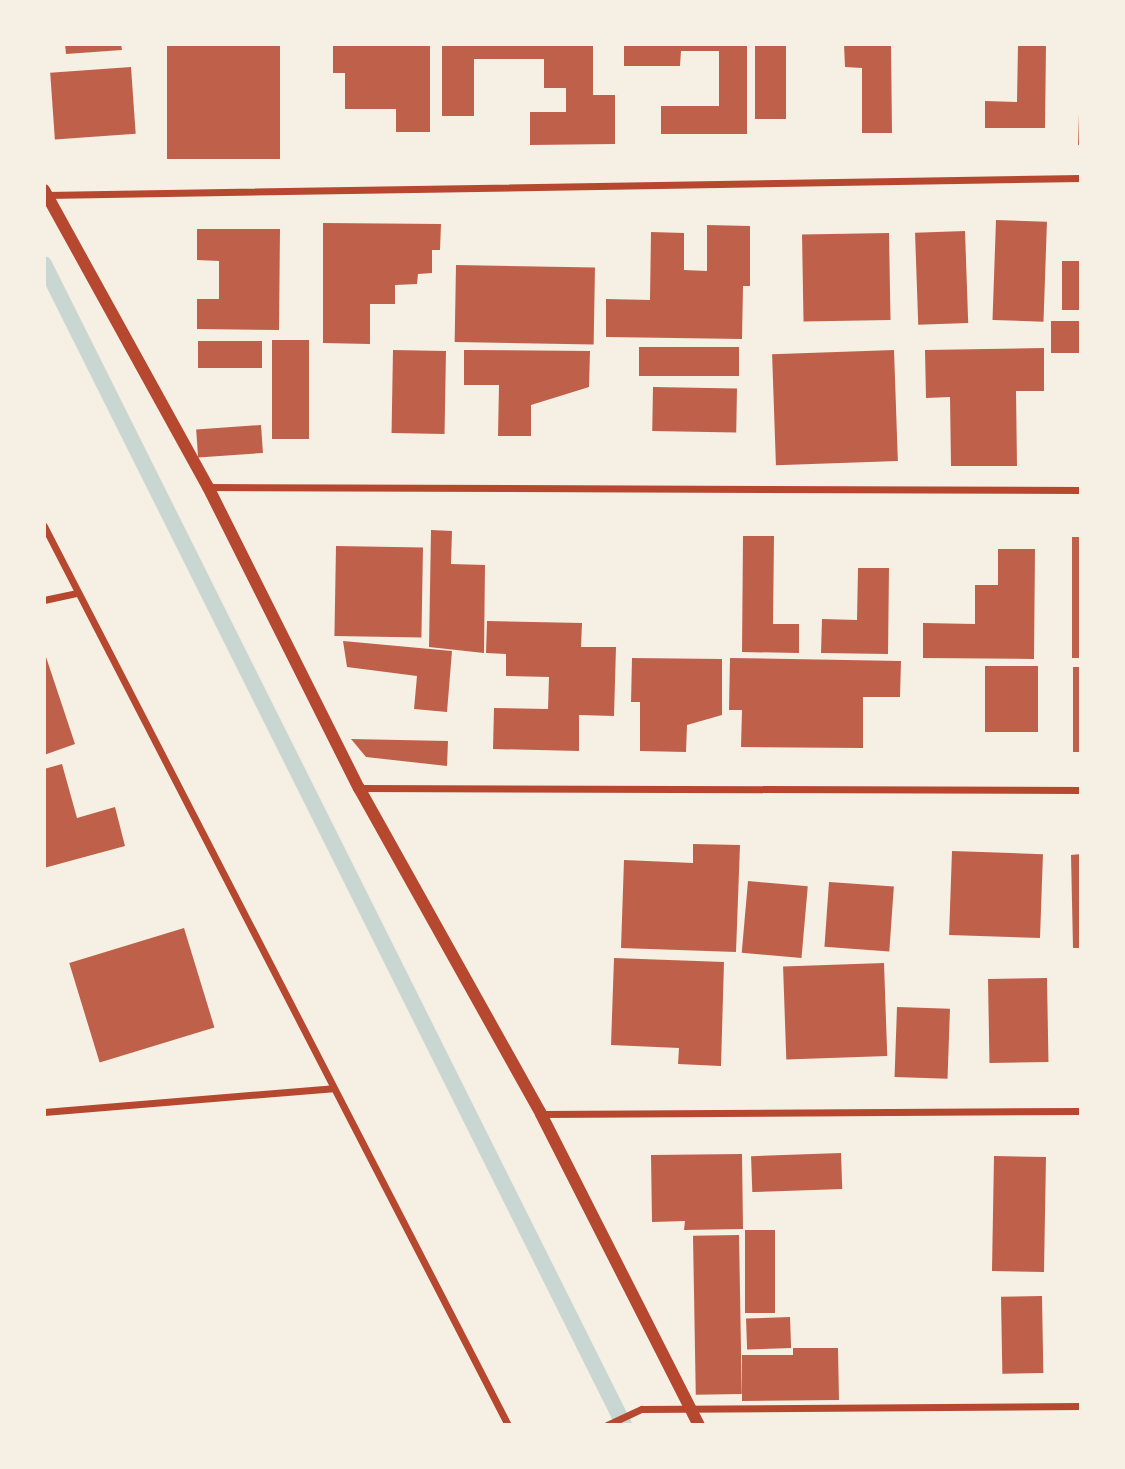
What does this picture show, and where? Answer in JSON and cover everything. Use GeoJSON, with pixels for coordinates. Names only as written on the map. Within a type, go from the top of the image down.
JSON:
{"type":"FeatureCollection","features":[{"type":"Feature","properties":{"kind":"street"},"geometry":{"type":"LineString","coordinates":[[699,1425],[541,1114],[359,788],[208,487],[45,193],[1081,178]]}},
{"type":"Feature","properties":{"kind":"street"},"geometry":{"type":"LineString","coordinates":[[208,487],[1081,490]]}},
{"type":"Feature","properties":{"kind":"street"},"geometry":{"type":"LineString","coordinates":[[44,526],[508,1425]]}},
{"type":"Feature","properties":{"kind":"street"},"geometry":{"type":"LineString","coordinates":[[44,600],[77,593]]}},
{"type":"Feature","properties":{"kind":"street"},"geometry":{"type":"LineString","coordinates":[[359,788],[1081,790]]}},
{"type":"Feature","properties":{"kind":"street"},"geometry":{"type":"LineString","coordinates":[[44,1112],[333,1088]]}},
{"type":"Feature","properties":{"kind":"street"},"geometry":{"type":"LineString","coordinates":[[541,1114],[1081,1111]]}},
{"type":"Feature","properties":{"kind":"street"},"geometry":{"type":"LineString","coordinates":[[607,1425],[642,1409],[1081,1406]]}},
{"type":"Feature","properties":{"kind":"building"},"geometry":{"type":"Polygon","coordinates":[[[65,44],[121,44],[122,50],[66,54],[65,44]]]}},
{"type":"Feature","properties":{"kind":"building"},"geometry":{"type":"Polygon","coordinates":[[[167,44],[280,44],[280,159],[167,159],[167,44]]]}},
{"type":"Feature","properties":{"kind":"building"},"geometry":{"type":"Polygon","coordinates":[[[333,44],[430,44],[430,132],[396,132],[396,109],[345,109],[345,73],[333,73],[333,44]]]}},
{"type":"Feature","properties":{"kind":"building"},"geometry":{"type":"Polygon","coordinates":[[[442,44],[593,44],[593,95],[615,95],[615,144],[530,145],[530,112],[566,112],[566,88],[544,88],[544,59],[474,59],[474,116],[442,116],[442,44]]]}},
{"type":"Feature","properties":{"kind":"building"},"geometry":{"type":"Polygon","coordinates":[[[624,44],[747,44],[747,134],[661,134],[661,106],[719,106],[719,51],[681,51],[680,66],[624,66],[624,44]]]}},
{"type":"Feature","properties":{"kind":"building"},"geometry":{"type":"Polygon","coordinates":[[[755,44],[786,44],[786,119],[755,119],[755,44]]]}},
{"type":"Feature","properties":{"kind":"building"},"geometry":{"type":"Polygon","coordinates":[[[844,44],[891,44],[892,133],[862,133],[862,68],[845,67],[844,44]]]}},
{"type":"Feature","properties":{"kind":"building"},"geometry":{"type":"Polygon","coordinates":[[[1018,44],[1046,44],[1045,128],[985,128],[985,101],[1017,102],[1018,44]]]}},
{"type":"Feature","properties":{"kind":"building"},"geometry":{"type":"Polygon","coordinates":[[[131,67],[136,134],[55,139],[50,73],[131,67]]]}},
{"type":"Feature","properties":{"kind":"building"},"geometry":{"type":"Polygon","coordinates":[[[1081,114],[1081,145],[1078,145],[1081,114]]]}},
{"type":"Feature","properties":{"kind":"building"},"geometry":{"type":"Polygon","coordinates":[[[996,220],[1047,222],[1043,322],[993,320],[996,220]]]}},
{"type":"Feature","properties":{"kind":"building"},"geometry":{"type":"Polygon","coordinates":[[[323,223],[441,224],[440,250],[432,250],[432,273],[418,274],[417,284],[395,285],[395,304],[370,304],[370,344],[323,343],[323,223]]]}},
{"type":"Feature","properties":{"kind":"building"},"geometry":{"type":"Polygon","coordinates":[[[707,225],[750,226],[750,286],[743,286],[742,339],[606,337],[606,299],[650,300],[651,232],[684,233],[684,270],[707,271],[707,225]]]}},
{"type":"Feature","properties":{"kind":"building"},"geometry":{"type":"Polygon","coordinates":[[[197,229],[280,229],[279,330],[197,329],[197,299],[219,299],[219,261],[197,260],[197,229]]]}},
{"type":"Feature","properties":{"kind":"building"},"geometry":{"type":"Polygon","coordinates":[[[965,231],[968,323],[918,325],[915,233],[965,231]]]}},
{"type":"Feature","properties":{"kind":"building"},"geometry":{"type":"Polygon","coordinates":[[[889,233],[891,320],[804,322],[802,235],[889,233]]]}},
{"type":"Feature","properties":{"kind":"building"},"geometry":{"type":"Polygon","coordinates":[[[1062,261],[1081,261],[1081,310],[1062,310],[1062,261]]]}},
{"type":"Feature","properties":{"kind":"building"},"geometry":{"type":"Polygon","coordinates":[[[456,265],[595,267],[594,344],[455,342],[456,265]]]}},
{"type":"Feature","properties":{"kind":"building"},"geometry":{"type":"Polygon","coordinates":[[[1051,321],[1081,321],[1081,353],[1051,353],[1051,321]]]}},
{"type":"Feature","properties":{"kind":"building"},"geometry":{"type":"Polygon","coordinates":[[[272,340],[309,340],[309,439],[272,439],[272,340]]]}},
{"type":"Feature","properties":{"kind":"building"},"geometry":{"type":"Polygon","coordinates":[[[198,341],[262,341],[262,368],[198,368],[198,341]]]}},
{"type":"Feature","properties":{"kind":"building"},"geometry":{"type":"Polygon","coordinates":[[[639,347],[739,347],[739,376],[639,376],[639,347]]]}},
{"type":"Feature","properties":{"kind":"building"},"geometry":{"type":"Polygon","coordinates":[[[1044,348],[1044,391],[1016,391],[1017,466],[951,466],[950,397],[926,398],[925,350],[1044,348]]]}},
{"type":"Feature","properties":{"kind":"building"},"geometry":{"type":"Polygon","coordinates":[[[393,350],[446,351],[445,434],[392,433],[393,350]]]}},
{"type":"Feature","properties":{"kind":"building"},"geometry":{"type":"Polygon","coordinates":[[[464,350],[590,351],[589,387],[531,405],[531,436],[498,436],[499,385],[464,385],[464,350]]]}},
{"type":"Feature","properties":{"kind":"building"},"geometry":{"type":"Polygon","coordinates":[[[894,350],[898,461],[776,465],[772,354],[894,350]]]}},
{"type":"Feature","properties":{"kind":"building"},"geometry":{"type":"Polygon","coordinates":[[[653,387],[737,388],[736,432],[652,431],[653,387]]]}},
{"type":"Feature","properties":{"kind":"building"},"geometry":{"type":"Polygon","coordinates":[[[261,425],[263,453],[198,457],[196,430],[261,425]]]}},
{"type":"Feature","properties":{"kind":"building"},"geometry":{"type":"Polygon","coordinates":[[[431,530],[452,531],[451,564],[485,565],[484,653],[429,647],[431,530]]]}},
{"type":"Feature","properties":{"kind":"building"},"geometry":{"type":"Polygon","coordinates":[[[743,536],[774,536],[773,624],[799,624],[799,653],[742,652],[743,536]]]}},
{"type":"Feature","properties":{"kind":"building"},"geometry":{"type":"Polygon","coordinates":[[[1072,537],[1081,537],[1081,658],[1072,658],[1072,537]]]}},
{"type":"Feature","properties":{"kind":"building"},"geometry":{"type":"Polygon","coordinates":[[[336,546],[423,548],[421,638],[334,636],[336,546]]]}},
{"type":"Feature","properties":{"kind":"building"},"geometry":{"type":"Polygon","coordinates":[[[998,549],[1035,549],[1034,659],[923,658],[923,623],[975,624],[975,585],[998,585],[998,549]]]}},
{"type":"Feature","properties":{"kind":"building"},"geometry":{"type":"Polygon","coordinates":[[[858,568],[889,568],[888,654],[821,653],[822,619],[857,620],[858,568]]]}},
{"type":"Feature","properties":{"kind":"building"},"geometry":{"type":"Polygon","coordinates":[[[487,621],[582,623],[581,647],[616,647],[614,716],[579,715],[579,751],[493,749],[494,708],[548,709],[549,677],[506,676],[506,654],[486,653],[487,621]]]}},
{"type":"Feature","properties":{"kind":"building"},"geometry":{"type":"Polygon","coordinates":[[[343,641],[452,651],[447,712],[414,709],[417,676],[347,667],[343,641]]]}},
{"type":"Feature","properties":{"kind":"building"},"geometry":{"type":"Polygon","coordinates":[[[44,651],[75,744],[44,755],[44,651]]]}},
{"type":"Feature","properties":{"kind":"building"},"geometry":{"type":"Polygon","coordinates":[[[632,658],[722,659],[722,715],[687,725],[686,752],[640,751],[640,702],[631,702],[632,658]]]}},
{"type":"Feature","properties":{"kind":"building"},"geometry":{"type":"Polygon","coordinates":[[[730,658],[901,661],[900,697],[863,697],[863,748],[741,747],[742,710],[729,710],[730,658]]]}},
{"type":"Feature","properties":{"kind":"building"},"geometry":{"type":"Polygon","coordinates":[[[985,666],[1038,666],[1038,732],[985,732],[985,666]]]}},
{"type":"Feature","properties":{"kind":"building"},"geometry":{"type":"Polygon","coordinates":[[[1073,667],[1081,667],[1081,752],[1073,752],[1073,667]]]}},
{"type":"Feature","properties":{"kind":"building"},"geometry":{"type":"Polygon","coordinates":[[[351,739],[448,741],[447,766],[366,757],[351,739]]]}},
{"type":"Feature","properties":{"kind":"building"},"geometry":{"type":"Polygon","coordinates":[[[62,764],[77,818],[115,807],[125,846],[44,868],[44,769],[62,764]]]}},
{"type":"Feature","properties":{"kind":"building"},"geometry":{"type":"Polygon","coordinates":[[[693,844],[740,845],[736,952],[621,948],[624,860],[693,863],[693,844]]]}},
{"type":"Feature","properties":{"kind":"building"},"geometry":{"type":"Polygon","coordinates":[[[952,851],[1043,854],[1040,938],[949,935],[952,851]]]}},
{"type":"Feature","properties":{"kind":"building"},"geometry":{"type":"Polygon","coordinates":[[[1081,854],[1081,948],[1073,948],[1071,855],[1081,854]]]}},
{"type":"Feature","properties":{"kind":"building"},"geometry":{"type":"Polygon","coordinates":[[[748,881],[808,886],[801,958],[742,953],[748,881]]]}},
{"type":"Feature","properties":{"kind":"building"},"geometry":{"type":"Polygon","coordinates":[[[829,882],[894,887],[889,951],[824,947],[829,882]]]}},
{"type":"Feature","properties":{"kind":"building"},"geometry":{"type":"Polygon","coordinates":[[[184,928],[214,1027],[100,1063],[69,963],[184,928]]]}},
{"type":"Feature","properties":{"kind":"building"},"geometry":{"type":"Polygon","coordinates":[[[614,958],[724,962],[721,1066],[678,1064],[679,1048],[611,1045],[614,958]]]}},
{"type":"Feature","properties":{"kind":"building"},"geometry":{"type":"Polygon","coordinates":[[[884,963],[887,1056],[786,1059],[783,967],[884,963]]]}},
{"type":"Feature","properties":{"kind":"building"},"geometry":{"type":"Polygon","coordinates":[[[1047,978],[1048,1062],[989,1063],[988,979],[1047,978]]]}},
{"type":"Feature","properties":{"kind":"building"},"geometry":{"type":"Polygon","coordinates":[[[897,1007],[950,1009],[948,1079],[895,1077],[897,1007]]]}},
{"type":"Feature","properties":{"kind":"building"},"geometry":{"type":"Polygon","coordinates":[[[841,1153],[842,1189],[752,1192],[751,1156],[841,1153]]]}},
{"type":"Feature","properties":{"kind":"building"},"geometry":{"type":"Polygon","coordinates":[[[742,1154],[743,1229],[684,1230],[685,1221],[652,1222],[651,1155],[742,1154]]]}},
{"type":"Feature","properties":{"kind":"building"},"geometry":{"type":"Polygon","coordinates":[[[994,1156],[1046,1157],[1044,1272],[992,1271],[994,1156]]]}},
{"type":"Feature","properties":{"kind":"building"},"geometry":{"type":"Polygon","coordinates":[[[745,1230],[775,1230],[775,1313],[745,1313],[745,1230]]]}},
{"type":"Feature","properties":{"kind":"building"},"geometry":{"type":"Polygon","coordinates":[[[739,1235],[742,1394],[696,1395],[693,1236],[739,1235]]]}},
{"type":"Feature","properties":{"kind":"building"},"geometry":{"type":"Polygon","coordinates":[[[1042,1296],[1043,1373],[1002,1374],[1001,1297],[1042,1296]]]}},
{"type":"Feature","properties":{"kind":"building"},"geometry":{"type":"Polygon","coordinates":[[[790,1317],[791,1348],[747,1350],[746,1319],[790,1317]]]}},
{"type":"Feature","properties":{"kind":"building"},"geometry":{"type":"Polygon","coordinates":[[[793,1348],[838,1348],[839,1400],[742,1401],[742,1355],[793,1355],[793,1348]]]}},
{"type":"Feature","properties":{"kind":"waterway"},"geometry":{"type":"LineString","coordinates":[[44,264],[624,1425]]}}]}
